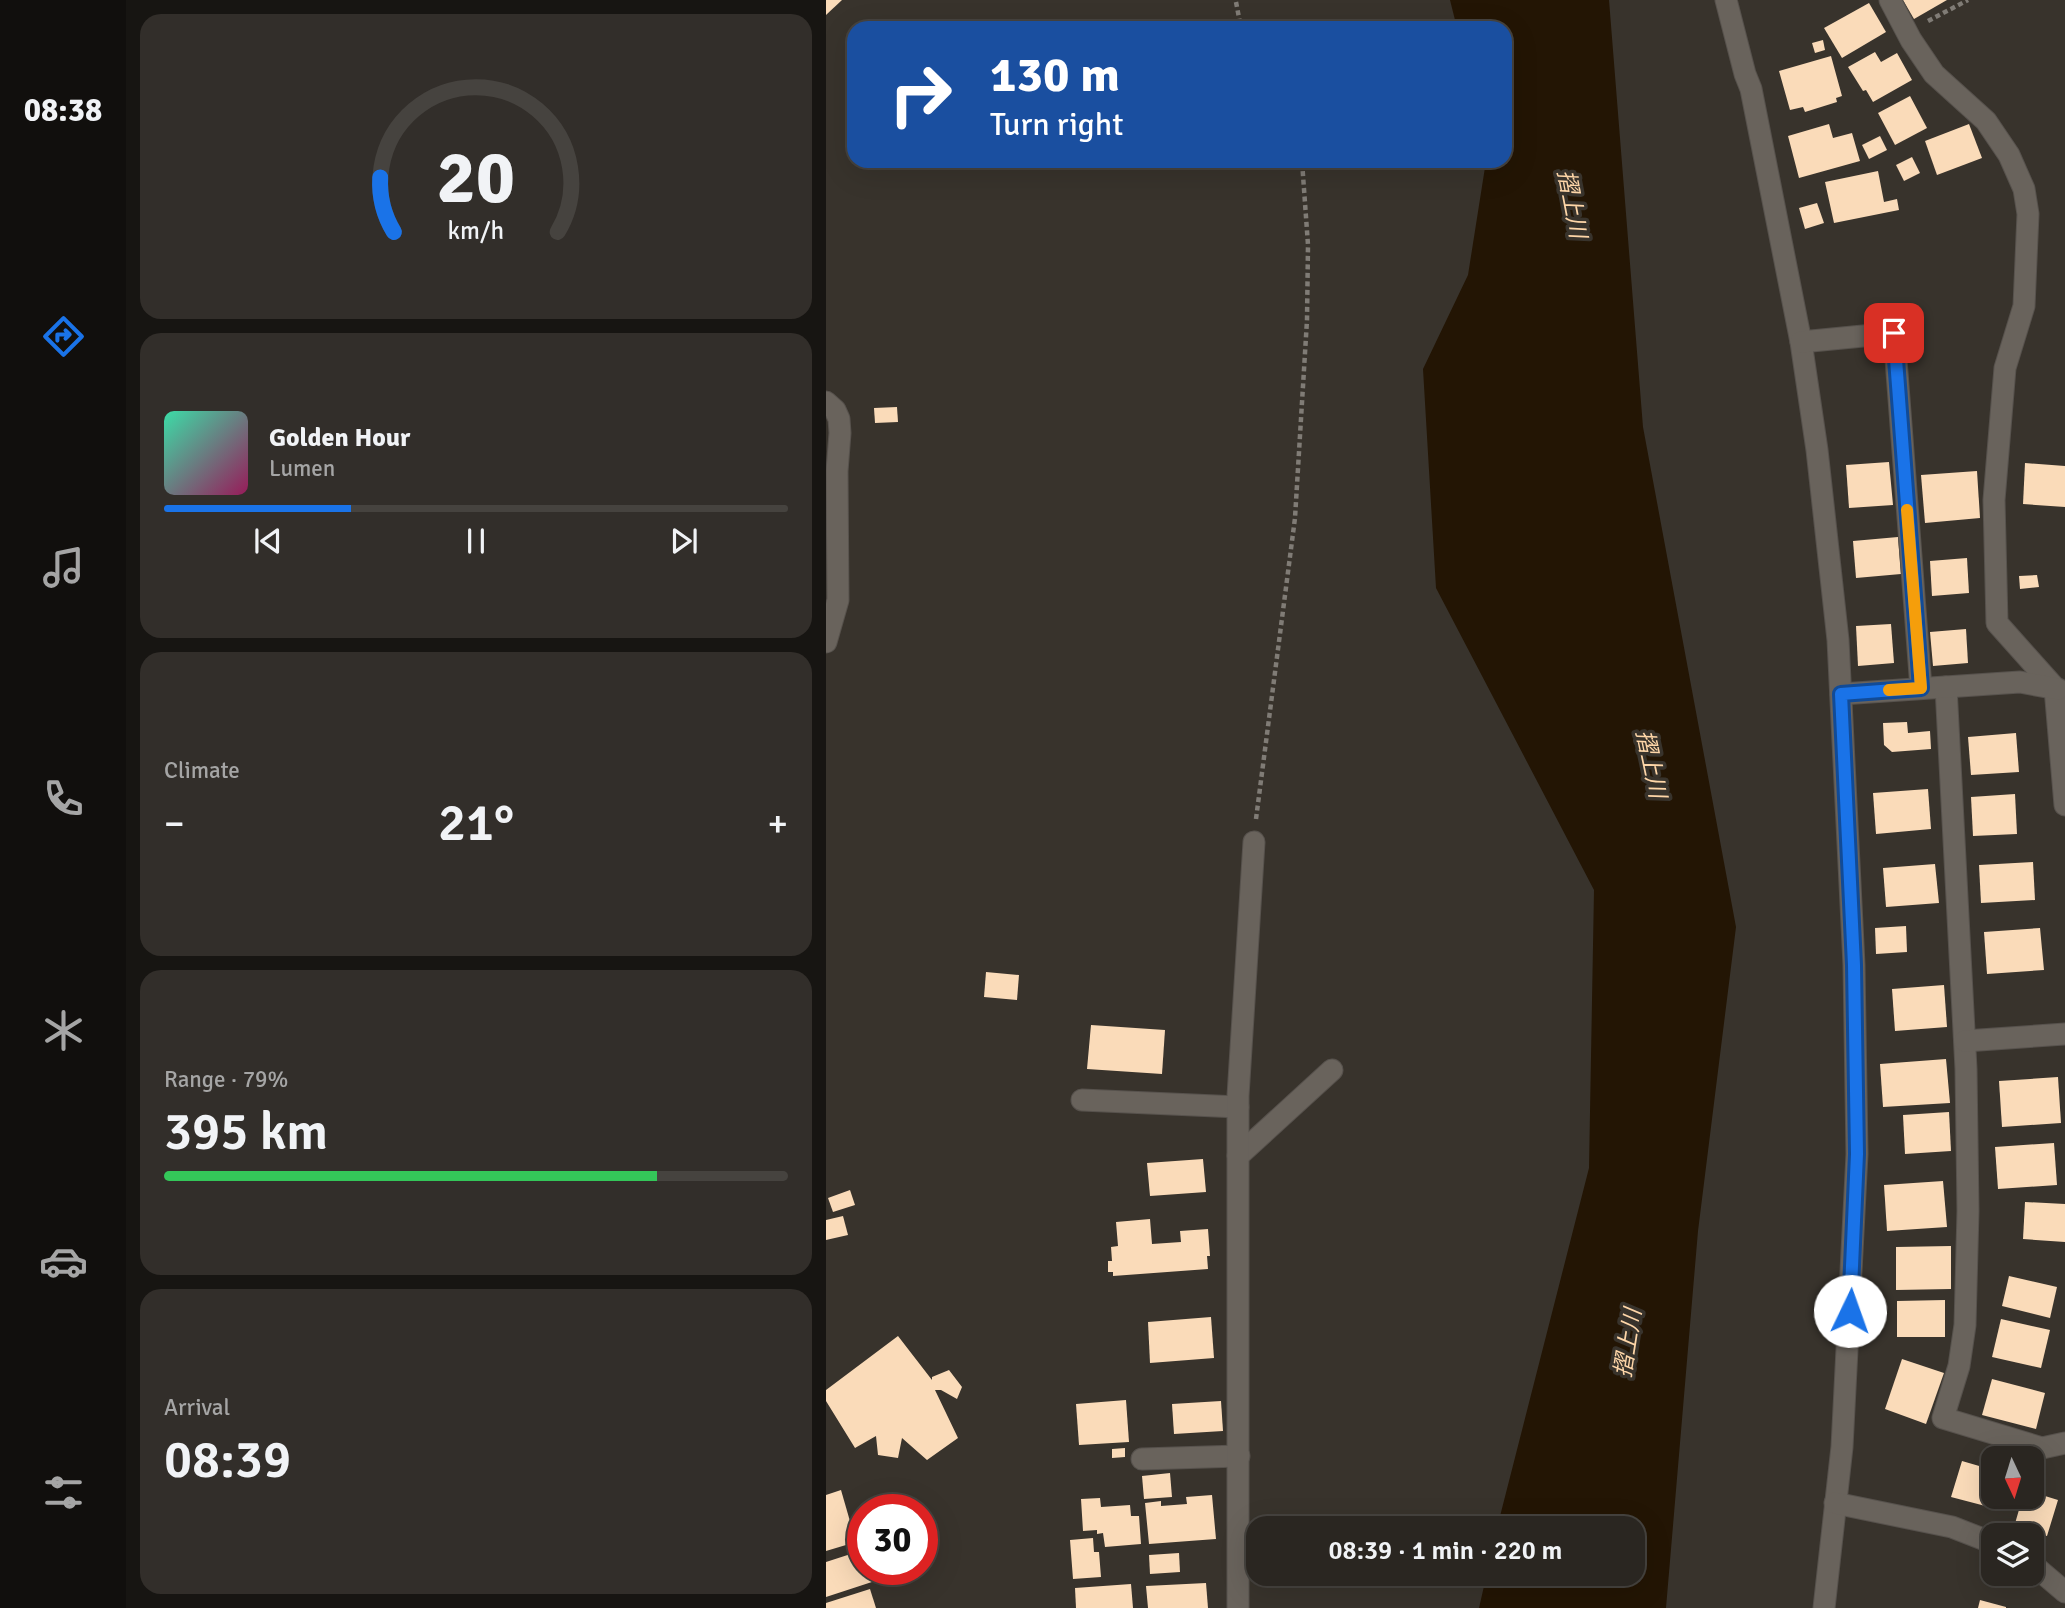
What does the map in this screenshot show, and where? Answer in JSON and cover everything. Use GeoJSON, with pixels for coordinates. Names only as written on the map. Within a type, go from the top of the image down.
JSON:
{"type":"FeatureCollection","features":[{"type":"Feature","properties":{"kind":"street"},"geometry":{"type":"LineString","coordinates":[[1727,0],[1751,89],[1801,342],[1838,640],[1854,965],[1857,1154],[1842,1447],[1824,1608]]}},
{"type":"Feature","properties":{"kind":"street"},"geometry":{"type":"LineString","coordinates":[[1890,0],[1907,33],[1934,74],[1986,121],[2009,155],[2024,189],[2028,214],[2024,306],[2005,368],[1994,500],[1997,623],[2060,690],[2065,805]]}},
{"type":"Feature","properties":{"kind":"street"},"geometry":{"type":"LineString","coordinates":[[1801,342],[1894,333],[1921,688]]}},
{"type":"Feature","properties":{"kind":"street"},"geometry":{"type":"LineString","coordinates":[[826,402],[835,410],[840,433],[837,471],[838,600],[826,642]]}},
{"type":"Feature","properties":{"kind":"street"},"geometry":{"type":"LineString","coordinates":[[1841,694],[2020,682],[2060,690]]}},
{"type":"Feature","properties":{"kind":"street"},"geometry":{"type":"LineString","coordinates":[[1946,687],[1965,1041],[1968,1211],[1965,1325],[1959,1366],[1943,1418],[2042,1448],[2065,1443]]}},
{"type":"Feature","properties":{"kind":"street"},"geometry":{"type":"LineString","coordinates":[[1238,1608],[1238,1107],[1254,842]]}},
{"type":"Feature","properties":{"kind":"street"},"geometry":{"type":"LineString","coordinates":[[1965,1041],[2065,1034]]}},
{"type":"Feature","properties":{"kind":"street"},"geometry":{"type":"LineString","coordinates":[[1238,1156],[1332,1070]]}},
{"type":"Feature","properties":{"kind":"street"},"geometry":{"type":"LineString","coordinates":[[1082,1100],[1238,1107]]}},
{"type":"Feature","properties":{"kind":"street"},"geometry":{"type":"LineString","coordinates":[[1142,1459],[1239,1456]]}},
{"type":"Feature","properties":{"kind":"street"},"geometry":{"type":"LineString","coordinates":[[1835,1503],[1952,1527],[1981,1538]]}},
{"type":"Feature","properties":{"kind":"street"},"geometry":{"type":"LineString","coordinates":[[2044,1574],[2065,1592]]}},
{"type":"Feature","properties":{"kind":"path"},"geometry":{"type":"LineString","coordinates":[[1907,33],[1968,0]]}},
{"type":"Feature","properties":{"kind":"path"},"geometry":{"type":"LineString","coordinates":[[1236,2],[1240,21]]}},
{"type":"Feature","properties":{"kind":"path"},"geometry":{"type":"LineString","coordinates":[[1254,842],[1295,518],[1308,258],[1302,168]]}},
{"type":"Feature","properties":{"kind":"water","name":"摺上川"},"geometry":{"type":"Polygon","coordinates":[[[1450,0],[1609,0],[1643,427],[1736,927],[1698,1231],[1666,1608],[1479,1608],[1484,1586],[1645,1586],[1645,1516],[1500,1516],[1589,1168],[1594,890],[1436,588],[1423,369],[1468,275],[1485,168],[1512,168],[1512,21],[1455,21],[1450,0]]]}},
{"type":"Feature","properties":{"kind":"building"},"geometry":{"type":"Polygon","coordinates":[[[826,0],[842,0],[826,15],[826,0]]]}},
{"type":"Feature","properties":{"kind":"building"},"geometry":{"type":"Polygon","coordinates":[[[1903,0],[1947,0],[1914,19],[1903,0]]]}},
{"type":"Feature","properties":{"kind":"building"},"geometry":{"type":"Polygon","coordinates":[[[1869,3],[1886,32],[1842,58],[1824,28],[1869,3]]]}},
{"type":"Feature","properties":{"kind":"building"},"geometry":{"type":"Polygon","coordinates":[[[1823,40],[1825,50],[1815,53],[1812,43],[1823,40]]]}},
{"type":"Feature","properties":{"kind":"building"},"geometry":{"type":"Polygon","coordinates":[[[1875,52],[1881,62],[1897,53],[1912,80],[1873,102],[1848,67],[1875,52]]]}},
{"type":"Feature","properties":{"kind":"building"},"geometry":{"type":"Polygon","coordinates":[[[1831,56],[1842,96],[1836,98],[1837,102],[1805,112],[1803,107],[1790,110],[1779,71],[1831,56]]]}},
{"type":"Feature","properties":{"kind":"building"},"geometry":{"type":"Polygon","coordinates":[[[1910,96],[1927,128],[1895,145],[1878,113],[1910,96]]]}},
{"type":"Feature","properties":{"kind":"building"},"geometry":{"type":"Polygon","coordinates":[[[1829,124],[1833,138],[1852,133],[1860,161],[1799,178],[1788,136],[1829,124]]]}},
{"type":"Feature","properties":{"kind":"building"},"geometry":{"type":"Polygon","coordinates":[[[1969,124],[1982,158],[1937,175],[1925,141],[1969,124]]]}},
{"type":"Feature","properties":{"kind":"building"},"geometry":{"type":"Polygon","coordinates":[[[1880,136],[1887,150],[1869,159],[1862,145],[1880,136]]]}},
{"type":"Feature","properties":{"kind":"building"},"geometry":{"type":"Polygon","coordinates":[[[1912,157],[1920,173],[1904,181],[1896,165],[1912,157]]]}},
{"type":"Feature","properties":{"kind":"building"},"geometry":{"type":"Polygon","coordinates":[[[1878,171],[1884,202],[1897,199],[1899,210],[1834,223],[1825,182],[1878,171]]]}},
{"type":"Feature","properties":{"kind":"building"},"geometry":{"type":"Polygon","coordinates":[[[1817,203],[1824,223],[1805,229],[1799,208],[1817,203]]]}},
{"type":"Feature","properties":{"kind":"building"},"geometry":{"type":"Polygon","coordinates":[[[897,407],[898,422],[875,423],[874,408],[897,407]]]}},
{"type":"Feature","properties":{"kind":"building"},"geometry":{"type":"Polygon","coordinates":[[[1889,462],[1893,505],[1849,508],[1846,465],[1889,462]]]}},
{"type":"Feature","properties":{"kind":"building"},"geometry":{"type":"Polygon","coordinates":[[[2025,463],[2065,466],[2065,507],[2023,504],[2025,463]]]}},
{"type":"Feature","properties":{"kind":"building"},"geometry":{"type":"Polygon","coordinates":[[[1977,471],[1980,518],[1925,523],[1921,475],[1977,471]]]}},
{"type":"Feature","properties":{"kind":"building"},"geometry":{"type":"Polygon","coordinates":[[[1898,537],[1901,574],[1856,578],[1853,541],[1898,537]]]}},
{"type":"Feature","properties":{"kind":"building"},"geometry":{"type":"Polygon","coordinates":[[[1967,558],[1969,593],[1932,596],[1930,561],[1967,558]]]}},
{"type":"Feature","properties":{"kind":"building"},"geometry":{"type":"Polygon","coordinates":[[[2037,575],[2039,587],[2020,589],[2019,576],[2037,575]]]}},
{"type":"Feature","properties":{"kind":"building"},"geometry":{"type":"Polygon","coordinates":[[[1891,624],[1894,663],[1858,666],[1856,626],[1891,624]]]}},
{"type":"Feature","properties":{"kind":"building"},"geometry":{"type":"Polygon","coordinates":[[[1966,629],[1968,663],[1933,666],[1930,632],[1966,629]]]}},
{"type":"Feature","properties":{"kind":"building"},"geometry":{"type":"Polygon","coordinates":[[[1907,722],[1908,733],[1930,731],[1931,749],[1892,752],[1884,745],[1883,723],[1907,722]]]}},
{"type":"Feature","properties":{"kind":"building"},"geometry":{"type":"Polygon","coordinates":[[[2016,733],[2019,772],[1971,775],[1968,737],[2016,733]]]}},
{"type":"Feature","properties":{"kind":"building"},"geometry":{"type":"Polygon","coordinates":[[[1928,789],[1931,829],[1876,834],[1873,793],[1928,789]]]}},
{"type":"Feature","properties":{"kind":"building"},"geometry":{"type":"Polygon","coordinates":[[[2015,794],[2017,834],[1973,836],[1971,797],[2015,794]]]}},
{"type":"Feature","properties":{"kind":"building"},"geometry":{"type":"Polygon","coordinates":[[[2033,862],[2035,900],[1981,903],[1979,865],[2033,862]]]}},
{"type":"Feature","properties":{"kind":"building"},"geometry":{"type":"Polygon","coordinates":[[[1935,864],[1939,903],[1886,907],[1883,868],[1935,864]]]}},
{"type":"Feature","properties":{"kind":"building"},"geometry":{"type":"Polygon","coordinates":[[[1906,926],[1907,952],[1876,954],[1875,928],[1906,926]]]}},
{"type":"Feature","properties":{"kind":"building"},"geometry":{"type":"Polygon","coordinates":[[[2040,928],[2044,970],[1987,974],[1984,932],[2040,928]]]}},
{"type":"Feature","properties":{"kind":"building"},"geometry":{"type":"Polygon","coordinates":[[[986,972],[1019,975],[1017,1000],[984,997],[986,972]]]}},
{"type":"Feature","properties":{"kind":"building"},"geometry":{"type":"Polygon","coordinates":[[[1944,985],[1947,1027],[1895,1031],[1892,989],[1944,985]]]}},
{"type":"Feature","properties":{"kind":"building"},"geometry":{"type":"Polygon","coordinates":[[[1091,1025],[1165,1030],[1162,1074],[1087,1069],[1091,1025]]]}},
{"type":"Feature","properties":{"kind":"building"},"geometry":{"type":"Polygon","coordinates":[[[1946,1059],[1950,1103],[1883,1107],[1880,1064],[1946,1059]]]}},
{"type":"Feature","properties":{"kind":"building"},"geometry":{"type":"Polygon","coordinates":[[[2058,1077],[2061,1123],[2002,1127],[1999,1081],[2058,1077]]]}},
{"type":"Feature","properties":{"kind":"building"},"geometry":{"type":"Polygon","coordinates":[[[1949,1112],[1951,1151],[1905,1154],[1903,1115],[1949,1112]]]}},
{"type":"Feature","properties":{"kind":"building"},"geometry":{"type":"Polygon","coordinates":[[[2054,1143],[2057,1185],[1998,1189],[1995,1147],[2054,1143]]]}},
{"type":"Feature","properties":{"kind":"building"},"geometry":{"type":"Polygon","coordinates":[[[1203,1159],[1206,1192],[1150,1196],[1147,1163],[1203,1159]]]}},
{"type":"Feature","properties":{"kind":"building"},"geometry":{"type":"Polygon","coordinates":[[[1943,1181],[1947,1227],[1887,1231],[1884,1185],[1943,1181]]]}},
{"type":"Feature","properties":{"kind":"building"},"geometry":{"type":"Polygon","coordinates":[[[850,1190],[855,1205],[833,1212],[828,1198],[850,1190]]]}},
{"type":"Feature","properties":{"kind":"building"},"geometry":{"type":"Polygon","coordinates":[[[2025,1202],[2065,1204],[2065,1242],[2023,1239],[2025,1202]]]}},
{"type":"Feature","properties":{"kind":"building"},"geometry":{"type":"Polygon","coordinates":[[[843,1216],[848,1235],[826,1240],[826,1220],[843,1216]]]}},
{"type":"Feature","properties":{"kind":"building"},"geometry":{"type":"Polygon","coordinates":[[[1150,1219],[1152,1244],[1181,1242],[1180,1231],[1208,1229],[1208,1269],[1113,1276],[1113,1272],[1108,1272],[1108,1261],[1112,1261],[1111,1247],[1118,1246],[1116,1222],[1150,1219]]]}},
{"type":"Feature","properties":{"kind":"building"},"geometry":{"type":"Polygon","coordinates":[[[1951,1246],[1951,1289],[1896,1290],[1896,1247],[1951,1246]]]}},
{"type":"Feature","properties":{"kind":"building"},"geometry":{"type":"Polygon","coordinates":[[[2009,1276],[2057,1287],[2050,1318],[2002,1306],[2009,1276]]]}},
{"type":"Feature","properties":{"kind":"building"},"geometry":{"type":"Polygon","coordinates":[[[1945,1300],[1945,1337],[1897,1337],[1897,1301],[1945,1300]]]}},
{"type":"Feature","properties":{"kind":"building"},"geometry":{"type":"Polygon","coordinates":[[[1211,1317],[1214,1358],[1150,1363],[1148,1322],[1211,1317]]]}},
{"type":"Feature","properties":{"kind":"building"},"geometry":{"type":"Polygon","coordinates":[[[2001,1319],[2050,1330],[2041,1368],[1992,1357],[2001,1319]]]}},
{"type":"Feature","properties":{"kind":"building"},"geometry":{"type":"Polygon","coordinates":[[[898,1336],[932,1380],[932,1377],[949,1370],[962,1387],[957,1399],[941,1390],[935,1390],[958,1438],[927,1460],[902,1438],[898,1458],[878,1455],[876,1436],[855,1448],[826,1401],[826,1390],[898,1336]]]}},
{"type":"Feature","properties":{"kind":"building"},"geometry":{"type":"Polygon","coordinates":[[[1902,1359],[1944,1373],[1926,1424],[1885,1409],[1902,1359]]]}},
{"type":"Feature","properties":{"kind":"building"},"geometry":{"type":"Polygon","coordinates":[[[1992,1379],[2045,1393],[2036,1429],[1982,1415],[1992,1379]]]}},
{"type":"Feature","properties":{"kind":"building"},"geometry":{"type":"Polygon","coordinates":[[[1126,1400],[1129,1442],[1079,1445],[1076,1404],[1126,1400]]]}},
{"type":"Feature","properties":{"kind":"building"},"geometry":{"type":"Polygon","coordinates":[[[1221,1401],[1223,1431],[1174,1434],[1172,1404],[1221,1401]]]}},
{"type":"Feature","properties":{"kind":"building"},"geometry":{"type":"Polygon","coordinates":[[[1125,1448],[1125,1457],[1112,1458],[1112,1449],[1125,1448]]]}},
{"type":"Feature","properties":{"kind":"building"},"geometry":{"type":"Polygon","coordinates":[[[1962,1461],[1981,1467],[1981,1505],[1951,1497],[1962,1461]]]}},
{"type":"Feature","properties":{"kind":"building"},"geometry":{"type":"Polygon","coordinates":[[[1170,1473],[1172,1497],[1144,1499],[1142,1476],[1170,1473]]]}},
{"type":"Feature","properties":{"kind":"building"},"geometry":{"type":"Polygon","coordinates":[[[841,1490],[847,1511],[847,1545],[826,1551],[826,1495],[841,1490]]]}},
{"type":"Feature","properties":{"kind":"building"},"geometry":{"type":"Polygon","coordinates":[[[1212,1495],[1216,1539],[1149,1544],[1145,1503],[1161,1501],[1161,1506],[1187,1504],[1186,1497],[1212,1495]]]}},
{"type":"Feature","properties":{"kind":"building"},"geometry":{"type":"Polygon","coordinates":[[[2044,1496],[2058,1500],[2047,1536],[2044,1535],[2044,1523],[2015,1523],[2019,1509],[2044,1509],[2044,1496]]]}},
{"type":"Feature","properties":{"kind":"building"},"geometry":{"type":"Polygon","coordinates":[[[1100,1498],[1101,1507],[1130,1505],[1131,1516],[1139,1516],[1141,1544],[1105,1547],[1103,1533],[1097,1534],[1097,1530],[1083,1531],[1081,1499],[1100,1498]]]}},
{"type":"Feature","properties":{"kind":"building"},"geometry":{"type":"Polygon","coordinates":[[[1093,1538],[1094,1552],[1099,1552],[1101,1577],[1073,1579],[1070,1540],[1093,1538]]]}},
{"type":"Feature","properties":{"kind":"building"},"geometry":{"type":"Polygon","coordinates":[[[1179,1553],[1180,1572],[1150,1574],[1149,1555],[1179,1553]]]}},
{"type":"Feature","properties":{"kind":"building"},"geometry":{"type":"Polygon","coordinates":[[[847,1555],[847,1585],[863,1585],[826,1597],[826,1562],[847,1555]]]}},
{"type":"Feature","properties":{"kind":"building"},"geometry":{"type":"Polygon","coordinates":[[[1206,1583],[1208,1608],[1148,1608],[1146,1586],[1206,1583]]]}},
{"type":"Feature","properties":{"kind":"building"},"geometry":{"type":"Polygon","coordinates":[[[1131,1584],[1133,1608],[1076,1608],[1075,1588],[1131,1584]]]}},
{"type":"Feature","properties":{"kind":"building"},"geometry":{"type":"Polygon","coordinates":[[[870,1589],[876,1608],[826,1608],[826,1603],[870,1589]]]}},
{"type":"Feature","properties":{"kind":"building"},"geometry":{"type":"Polygon","coordinates":[[[1980,1600],[2006,1607],[2006,1608],[1978,1608],[1980,1600]]]}},
{"type":"Feature","properties":{"kind":"slow traffic"},"geometry":{"type":"LineString","coordinates":[[1889,690],[1921,688],[1907,510]]}},
{"type":"Feature","properties":{"kind":"route"},"geometry":{"type":"LineString","coordinates":[[1850,1311],[1857,1154],[1854,965],[1841,694],[1921,688],[1894,333]]}}]}
